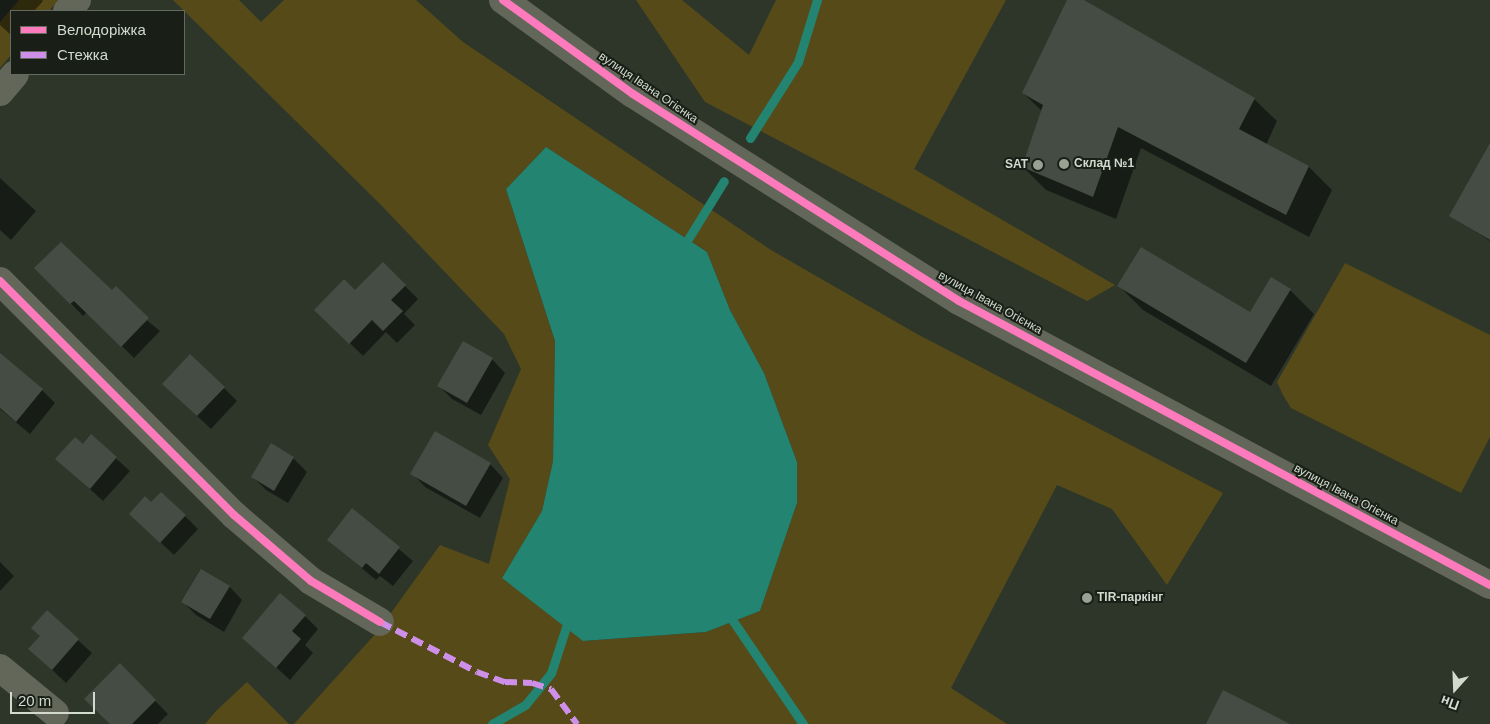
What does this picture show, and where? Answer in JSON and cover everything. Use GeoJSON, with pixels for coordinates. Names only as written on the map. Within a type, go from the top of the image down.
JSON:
{"type":"FeatureCollection","features":[{"type":"Feature","properties":{"kind":"street"},"geometry":{"type":"LineString","coordinates":[[68,10],[77,0]]}},
{"type":"Feature","properties":{"kind":"street","name":"вулиця Івана Огієнка"},"geometry":{"type":"LineString","coordinates":[[503,0],[632,94],[959,301],[1490,585]]}},
{"type":"Feature","properties":{"kind":"street"},"geometry":{"type":"LineString","coordinates":[[0,92],[14,75]]}},
{"type":"Feature","properties":{"kind":"street"},"geometry":{"type":"LineString","coordinates":[[0,281],[234,515],[311,580],[380,622]]}},
{"type":"Feature","properties":{"kind":"street"},"geometry":{"type":"LineString","coordinates":[[0,668],[55,713]]}},
{"type":"Feature","properties":{"kind":"shaded area"},"geometry":{"type":"Polygon","coordinates":[[[19,0],[58,0],[50,10],[10,10],[19,0]]]}},
{"type":"Feature","properties":{"kind":"shaded area"},"geometry":{"type":"Polygon","coordinates":[[[173,0],[239,0],[261,22],[284,0],[416,0],[463,42],[771,250],[917,334],[1223,493],[1167,585],[1112,509],[1057,485],[951,688],[1007,724],[294,724],[378,631],[440,545],[489,564],[510,479],[488,445],[521,369],[504,334],[381,205],[173,0]],[[546,147],[506,189],[555,341],[553,461],[542,511],[502,578],[584,641],[706,632],[760,611],[797,503],[797,462],[764,373],[730,310],[707,252],[546,147]]]}},
{"type":"Feature","properties":{"kind":"shaded area"},"geometry":{"type":"Polygon","coordinates":[[[636,0],[682,0],[749,55],[776,0],[1006,0],[914,169],[1115,285],[1087,301],[705,102],[636,0]]]}},
{"type":"Feature","properties":{"kind":"shaded area"},"geometry":{"type":"Polygon","coordinates":[[[10,10],[10,56],[0,68],[0,22],[10,10]]]}},
{"type":"Feature","properties":{"kind":"shaded area"},"geometry":{"type":"Polygon","coordinates":[[[1345,263],[1490,335],[1490,437],[1461,493],[1291,408],[1283,395],[1277,382],[1345,263]]]}},
{"type":"Feature","properties":{"kind":"shaded area"},"geometry":{"type":"Polygon","coordinates":[[[247,682],[289,724],[205,724],[216,711],[247,682]]]}},
{"type":"Feature","properties":{"kind":"water"},"geometry":{"type":"Polygon","coordinates":[[[546,147],[707,252],[730,310],[764,373],[797,462],[797,503],[760,611],[706,632],[583,641],[502,578],[542,511],[553,461],[555,341],[506,189],[546,147]]]}},
{"type":"Feature","properties":{"kind":"building"},"geometry":{"type":"Polygon","coordinates":[[[1067,0],[1084,0],[1255,98],[1239,129],[1309,166],[1286,215],[1118,127],[1093,197],[1022,167],[1043,105],[1022,93],[1067,0]]]}},
{"type":"Feature","properties":{"kind":"building"},"geometry":{"type":"Polygon","coordinates":[[[1490,143],[1490,240],[1449,216],[1490,143]]]}},
{"type":"Feature","properties":{"kind":"building"},"geometry":{"type":"Polygon","coordinates":[[[61,242],[112,290],[116,286],[149,318],[121,347],[74,301],[70,304],[34,268],[61,242]]]}},
{"type":"Feature","properties":{"kind":"building"},"geometry":{"type":"Polygon","coordinates":[[[1141,247],[1250,312],[1271,277],[1291,289],[1246,363],[1117,286],[1141,247]]]}},
{"type":"Feature","properties":{"kind":"building"},"geometry":{"type":"Polygon","coordinates":[[[383,262],[406,285],[391,300],[403,311],[383,331],[372,320],[349,344],[314,310],[344,279],[355,290],[383,262]]]}},
{"type":"Feature","properties":{"kind":"building"},"geometry":{"type":"Polygon","coordinates":[[[463,341],[493,358],[467,403],[437,386],[463,341]]]}},
{"type":"Feature","properties":{"kind":"building"},"geometry":{"type":"Polygon","coordinates":[[[0,353],[43,389],[16,422],[0,408],[0,353]]]}},
{"type":"Feature","properties":{"kind":"building"},"geometry":{"type":"Polygon","coordinates":[[[190,354],[225,387],[197,416],[162,384],[190,354]]]}},
{"type":"Feature","properties":{"kind":"building"},"geometry":{"type":"Polygon","coordinates":[[[435,431],[491,463],[466,506],[410,474],[435,431]]]}},
{"type":"Feature","properties":{"kind":"building"},"geometry":{"type":"Polygon","coordinates":[[[91,434],[117,457],[90,489],[55,459],[75,437],[83,444],[91,434]]]}},
{"type":"Feature","properties":{"kind":"building"},"geometry":{"type":"Polygon","coordinates":[[[271,443],[294,457],[274,491],[251,477],[271,443]]]}},
{"type":"Feature","properties":{"kind":"building"},"geometry":{"type":"Polygon","coordinates":[[[161,492],[186,515],[160,543],[129,514],[145,496],[151,502],[161,492]]]}},
{"type":"Feature","properties":{"kind":"building"},"geometry":{"type":"Polygon","coordinates":[[[352,508],[400,547],[379,574],[366,563],[362,568],[327,540],[352,508]]]}},
{"type":"Feature","properties":{"kind":"building"},"geometry":{"type":"Polygon","coordinates":[[[201,569],[230,586],[210,619],[181,602],[201,569]]]}},
{"type":"Feature","properties":{"kind":"building"},"geometry":{"type":"Polygon","coordinates":[[[280,593],[306,615],[292,631],[301,639],[276,668],[242,638],[280,593]]]}},
{"type":"Feature","properties":{"kind":"building"},"geometry":{"type":"Polygon","coordinates":[[[47,610],[79,639],[52,670],[28,649],[40,636],[31,628],[47,610]]]}},
{"type":"Feature","properties":{"kind":"building"},"geometry":{"type":"Polygon","coordinates":[[[120,663],[156,700],[132,724],[110,724],[84,699],[120,663]]]}},
{"type":"Feature","properties":{"kind":"building"},"geometry":{"type":"Polygon","coordinates":[[[1223,690],[1290,724],[1206,724],[1223,690]]]}},
{"type":"Feature","properties":{"kind":"waterway"},"geometry":{"type":"LineString","coordinates":[[750,138],[798,62],[817,0]]}},
{"type":"Feature","properties":{"kind":"waterway"},"geometry":{"type":"LineString","coordinates":[[688,239],[724,181]]}},
{"type":"Feature","properties":{"kind":"waterway"},"geometry":{"type":"LineString","coordinates":[[733,621],[803,724]]}},
{"type":"Feature","properties":{"kind":"waterway"},"geometry":{"type":"LineString","coordinates":[[492,724],[526,704],[551,673],[566,627]]}},
{"type":"Feature","properties":{"kind":"marked path"},"geometry":{"type":"LineString","coordinates":[[380,622],[477,672],[505,682],[532,683],[551,689],[577,724]]}},
{"type":"Feature","properties":{"kind":"cycle path"},"geometry":{"type":"LineString","coordinates":[[503,0],[633,94],[959,301],[1490,585]]}},
{"type":"Feature","properties":{"kind":"cycle path"},"geometry":{"type":"LineString","coordinates":[[0,281],[234,515],[311,581],[380,622]]}},
{"type":"Feature","properties":{"kind":"place","name":"Склад №1"},"geometry":{"type":"Point","coordinates":[1064,164]}},
{"type":"Feature","properties":{"kind":"place","name":"SAT"},"geometry":{"type":"Point","coordinates":[1038,165]}},
{"type":"Feature","properties":{"kind":"place","name":"TIR-паркінг"},"geometry":{"type":"Point","coordinates":[1087,598]}}]}
